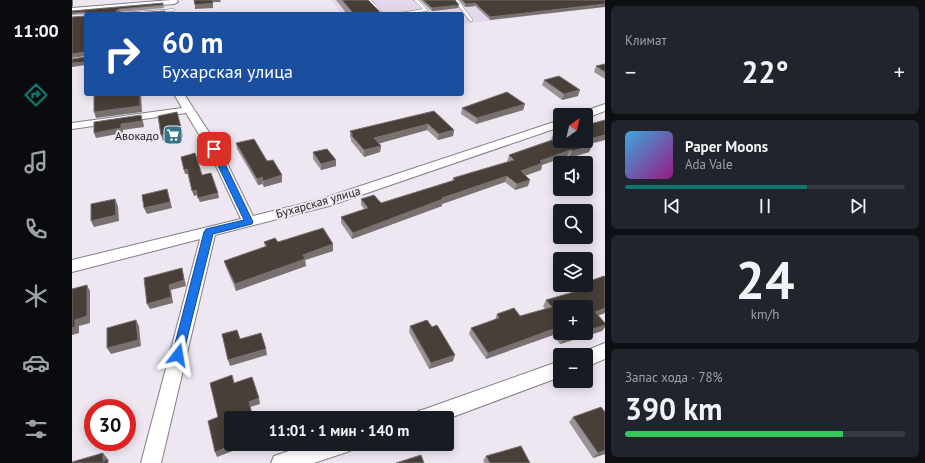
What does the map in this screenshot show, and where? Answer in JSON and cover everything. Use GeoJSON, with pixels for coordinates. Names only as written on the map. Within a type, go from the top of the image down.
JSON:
{"type":"FeatureCollection","features":[{"type":"Feature","properties":{"kind":"street"},"geometry":{"type":"LineString","coordinates":[[72,10],[174,7]]}},
{"type":"Feature","properties":{"kind":"street"},"geometry":{"type":"LineString","coordinates":[[180,96],[214,149],[249,222]]}},
{"type":"Feature","properties":{"kind":"street"},"geometry":{"type":"LineString","coordinates":[[593,112],[605,108]]}},
{"type":"Feature","properties":{"kind":"street"},"geometry":{"type":"LineString","coordinates":[[72,126],[188,110]]}},
{"type":"Feature","properties":{"kind":"street","name":"Бухарская улица"},"geometry":{"type":"LineString","coordinates":[[72,266],[324,203],[553,125]]}},
{"type":"Feature","properties":{"kind":"street"},"geometry":{"type":"LineString","coordinates":[[151,463],[209,232]]}},
{"type":"Feature","properties":{"kind":"street"},"geometry":{"type":"LineString","coordinates":[[593,356],[605,352]]}},
{"type":"Feature","properties":{"kind":"street"},"geometry":{"type":"LineString","coordinates":[[444,411],[553,372]]}},
{"type":"Feature","properties":{"kind":"street"},"geometry":{"type":"LineString","coordinates":[[281,463],[320,451]]}},
{"type":"Feature","properties":{"kind":"lane"},"geometry":{"type":"LineString","coordinates":[[369,0],[379,12]]}},
{"type":"Feature","properties":{"kind":"lane"},"geometry":{"type":"LineString","coordinates":[[410,12],[426,10],[416,0]]}},
{"type":"Feature","properties":{"kind":"lane"},"geometry":{"type":"LineString","coordinates":[[456,0],[471,20]]}},
{"type":"Feature","properties":{"kind":"lane"},"geometry":{"type":"LineString","coordinates":[[156,12],[174,7]]}},
{"type":"Feature","properties":{"kind":"shaded area"},"geometry":{"type":"Polygon","coordinates":[[[331,0],[605,0],[605,7],[464,24],[464,12],[340,12],[331,0]]]}},
{"type":"Feature","properties":{"kind":"building"},"geometry":{"type":"Polygon","coordinates":[[[194,0],[212,0],[213,3],[195,5],[194,0]]]}},
{"type":"Feature","properties":{"kind":"building"},"geometry":{"type":"Polygon","coordinates":[[[342,0],[368,0],[380,12],[352,12],[342,0]]]}},
{"type":"Feature","properties":{"kind":"building"},"geometry":{"type":"Polygon","coordinates":[[[423,0],[455,0],[459,5],[432,8],[423,0]]]}},
{"type":"Feature","properties":{"kind":"building"},"geometry":{"type":"Polygon","coordinates":[[[462,0],[605,0],[605,4],[490,17],[475,3],[466,4],[462,0]]]}},
{"type":"Feature","properties":{"kind":"building"},"geometry":{"type":"Polygon","coordinates":[[[163,3],[163,5],[119,9],[116,12],[72,13],[72,11],[163,3]]]}},
{"type":"Feature","properties":{"kind":"building"},"geometry":{"type":"Polygon","coordinates":[[[84,16],[84,52],[72,54],[72,17],[84,16]]]}},
{"type":"Feature","properties":{"kind":"building"},"geometry":{"type":"Polygon","coordinates":[[[84,57],[84,62],[72,63],[72,59],[84,57]]]}},
{"type":"Feature","properties":{"kind":"building"},"geometry":{"type":"Polygon","coordinates":[[[605,64],[605,72],[596,66],[605,64]]]}},
{"type":"Feature","properties":{"kind":"building"},"geometry":{"type":"Polygon","coordinates":[[[559,76],[580,90],[564,94],[544,80],[559,76]]]}},
{"type":"Feature","properties":{"kind":"building"},"geometry":{"type":"Polygon","coordinates":[[[507,92],[525,104],[477,118],[462,108],[507,92]]]}},
{"type":"Feature","properties":{"kind":"building"},"geometry":{"type":"Polygon","coordinates":[[[94,96],[140,96],[140,106],[94,112],[94,96]]]}},
{"type":"Feature","properties":{"kind":"building"},"geometry":{"type":"Polygon","coordinates":[[[434,111],[454,130],[439,134],[428,124],[374,138],[381,146],[364,150],[351,135],[353,135],[350,131],[434,111]]]}},
{"type":"Feature","properties":{"kind":"building"},"geometry":{"type":"Polygon","coordinates":[[[177,112],[182,131],[161,135],[158,116],[177,112]]]}},
{"type":"Feature","properties":{"kind":"building"},"geometry":{"type":"Polygon","coordinates":[[[141,115],[142,121],[121,124],[121,128],[94,133],[94,122],[141,115]]]}},
{"type":"Feature","properties":{"kind":"building"},"geometry":{"type":"Polygon","coordinates":[[[605,120],[605,135],[593,138],[593,123],[605,120]]]}},
{"type":"Feature","properties":{"kind":"building"},"geometry":{"type":"Polygon","coordinates":[[[254,139],[267,161],[273,160],[282,175],[263,181],[262,177],[257,179],[236,143],[254,139]]]}},
{"type":"Feature","properties":{"kind":"building"},"geometry":{"type":"Polygon","coordinates":[[[553,140],[553,148],[584,148],[572,151],[570,150],[553,156],[540,161],[543,163],[521,171],[530,180],[517,184],[507,176],[442,198],[443,199],[353,233],[341,217],[368,208],[361,199],[374,195],[381,203],[455,180],[453,178],[514,160],[509,155],[553,140]]]}},
{"type":"Feature","properties":{"kind":"building"},"geometry":{"type":"Polygon","coordinates":[[[327,149],[336,160],[321,164],[313,152],[327,149]]]}},
{"type":"Feature","properties":{"kind":"building"},"geometry":{"type":"Polygon","coordinates":[[[195,153],[202,175],[211,173],[218,193],[198,198],[196,190],[192,191],[187,169],[184,170],[181,157],[195,153]]]}},
{"type":"Feature","properties":{"kind":"building"},"geometry":{"type":"Polygon","coordinates":[[[167,189],[170,202],[144,208],[142,195],[167,189]]]}},
{"type":"Feature","properties":{"kind":"building"},"geometry":{"type":"Polygon","coordinates":[[[115,199],[116,215],[91,221],[91,204],[115,199]]]}},
{"type":"Feature","properties":{"kind":"building"},"geometry":{"type":"Polygon","coordinates":[[[323,228],[333,244],[303,255],[305,259],[235,284],[224,261],[267,246],[264,242],[275,238],[278,242],[323,228]]]}},
{"type":"Feature","properties":{"kind":"building"},"geometry":{"type":"Polygon","coordinates":[[[182,268],[184,280],[169,285],[171,297],[147,304],[144,278],[182,268]]]}},
{"type":"Feature","properties":{"kind":"building"},"geometry":{"type":"Polygon","coordinates":[[[604,276],[605,308],[595,312],[605,323],[605,325],[593,329],[593,300],[553,300],[553,329],[488,353],[471,328],[499,318],[497,314],[514,308],[520,316],[552,307],[546,300],[574,292],[593,292],[593,280],[604,276]]]}},
{"type":"Feature","properties":{"kind":"building"},"geometry":{"type":"Polygon","coordinates":[[[87,285],[87,316],[75,320],[75,327],[72,328],[72,289],[87,285]]]}},
{"type":"Feature","properties":{"kind":"building"},"geometry":{"type":"Polygon","coordinates":[[[136,320],[138,340],[107,348],[107,328],[136,320]]]}},
{"type":"Feature","properties":{"kind":"building"},"geometry":{"type":"Polygon","coordinates":[[[427,320],[432,327],[437,325],[455,355],[431,363],[410,326],[427,320]]]}},
{"type":"Feature","properties":{"kind":"building"},"geometry":{"type":"Polygon","coordinates":[[[237,330],[240,339],[261,333],[266,349],[228,360],[222,334],[237,330]]]}},
{"type":"Feature","properties":{"kind":"building"},"geometry":{"type":"Polygon","coordinates":[[[232,375],[234,383],[252,377],[259,398],[249,402],[251,411],[224,411],[224,449],[215,452],[208,421],[218,417],[210,383],[232,375]]]}},
{"type":"Feature","properties":{"kind":"building"},"geometry":{"type":"Polygon","coordinates":[[[601,407],[605,412],[605,450],[598,453],[573,417],[601,407]]]}},
{"type":"Feature","properties":{"kind":"building"},"geometry":{"type":"Polygon","coordinates":[[[521,446],[530,463],[490,463],[486,456],[521,446]]]}},
{"type":"Feature","properties":{"kind":"building"},"geometry":{"type":"Polygon","coordinates":[[[103,453],[103,461],[108,459],[108,463],[72,463],[72,462],[103,453]]]}},
{"type":"Feature","properties":{"kind":"building"},"geometry":{"type":"Polygon","coordinates":[[[421,455],[424,463],[396,463],[421,455]]]}},
{"type":"Feature","properties":{"kind":"place","name":"Авокадо"},"geometry":{"type":"Point","coordinates":[173,135]}},
{"type":"Feature","properties":{"kind":"route"},"geometry":{"type":"LineString","coordinates":[[178,355],[209,232],[249,222],[214,149]]}}]}
